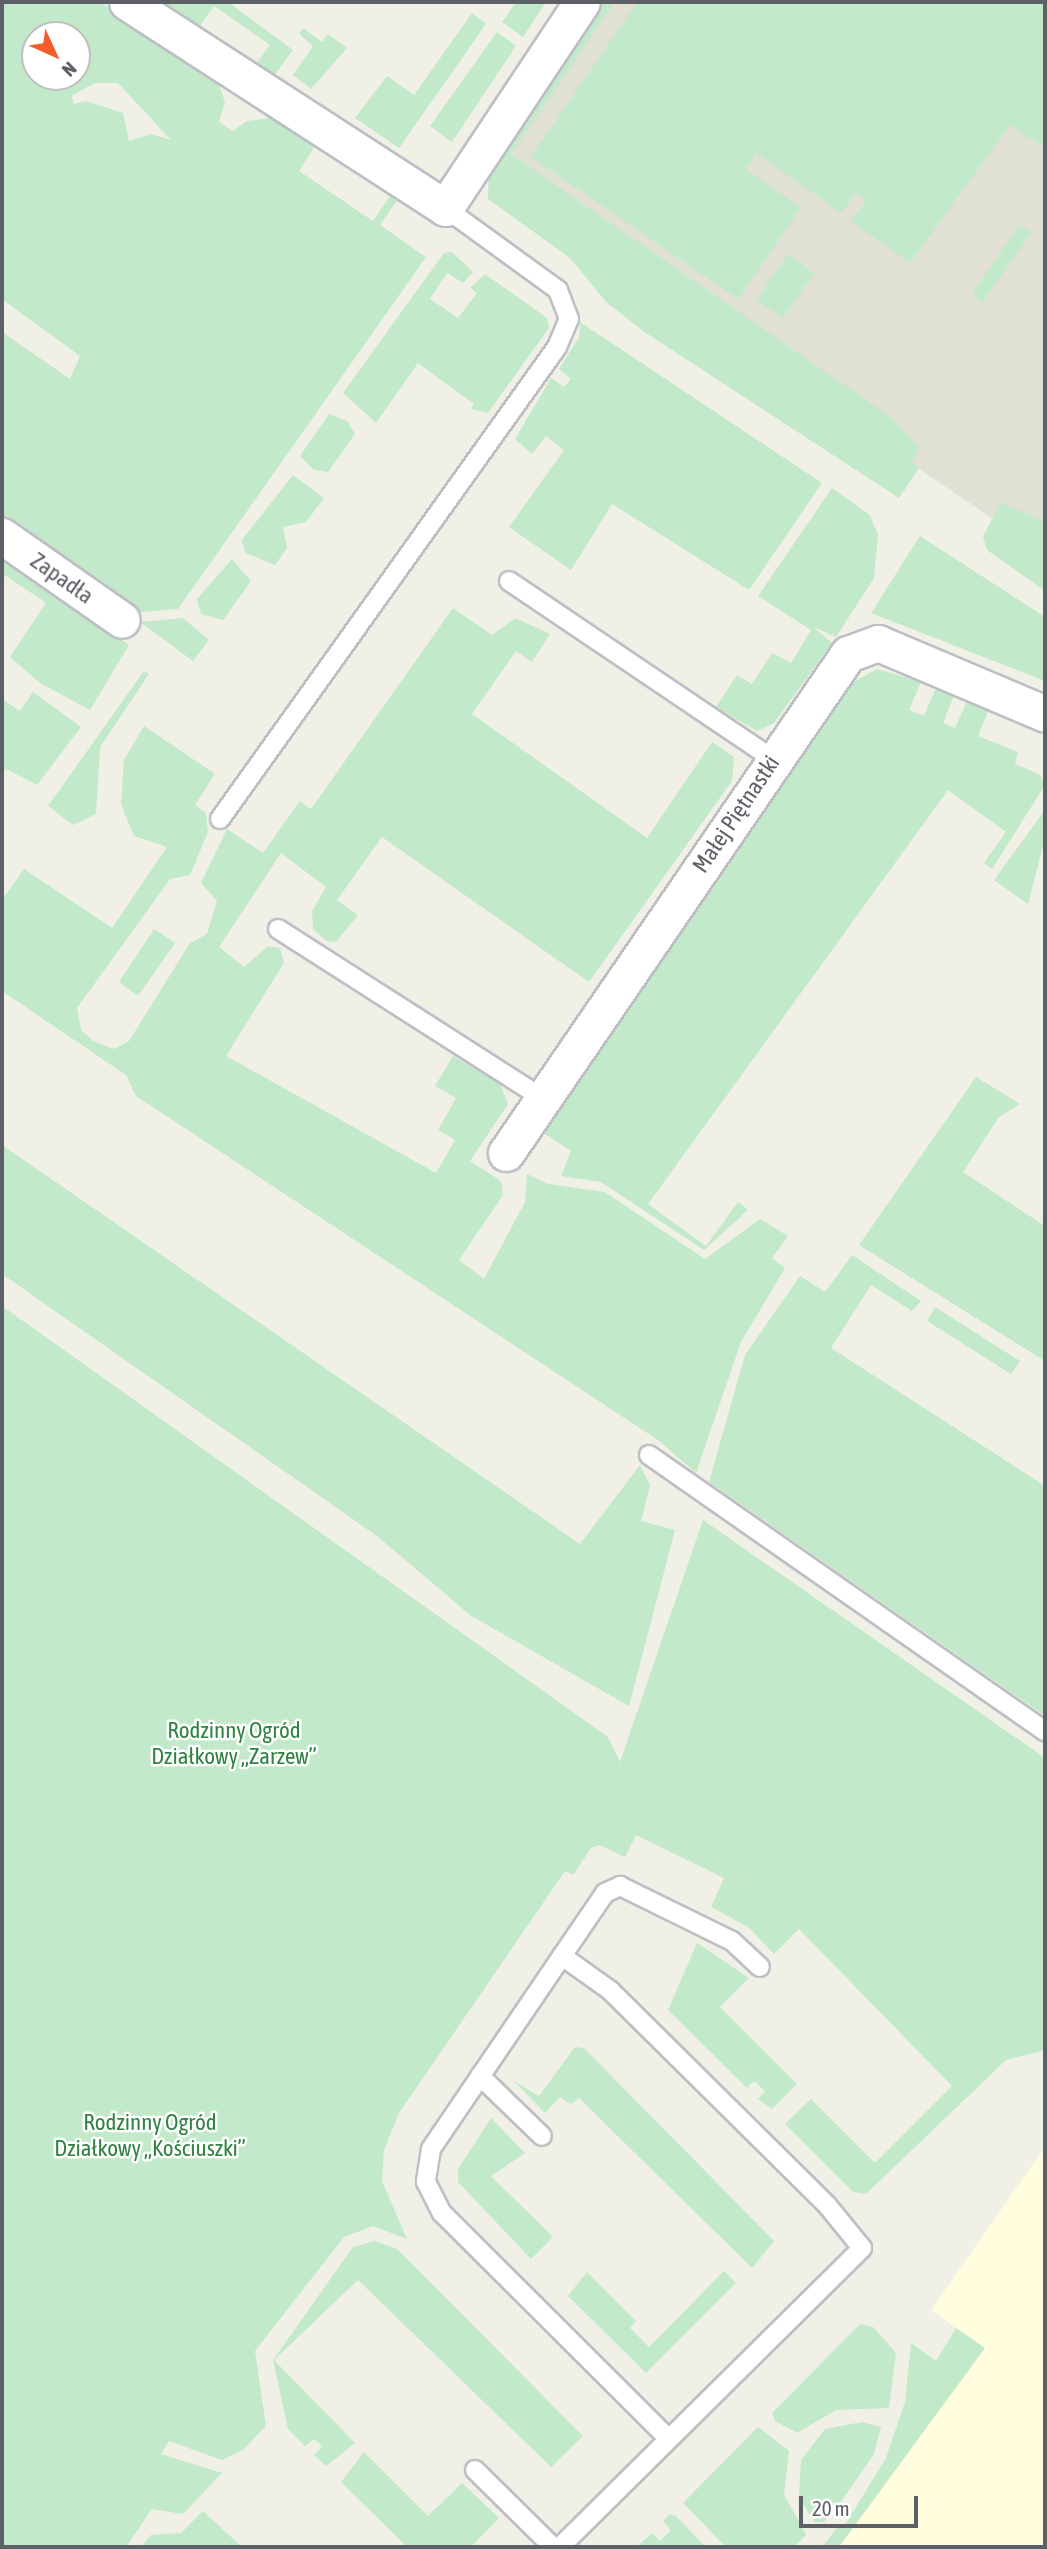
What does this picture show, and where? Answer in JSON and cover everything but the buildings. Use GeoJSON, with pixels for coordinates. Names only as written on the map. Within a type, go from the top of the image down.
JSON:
{"type":"FeatureCollection","features":[{"type":"Feature","properties":{"kind":"street"},"geometry":{"type":"LineString","coordinates":[[127,2],[445,208],[582,2]]}},
{"type":"Feature","properties":{"kind":"street","name":"Zapadła"},"geometry":{"type":"LineString","coordinates":[[2,536],[122,620]]}},
{"type":"Feature","properties":{"kind":"street","name":"Małej Piętnastki"},"geometry":{"type":"LineString","coordinates":[[506,1153],[841,661],[860,645],[878,643],[1045,714]]}},
{"type":"Feature","properties":{"kind":"lane"},"geometry":{"type":"LineString","coordinates":[[220,819],[557,347],[569,319],[558,290],[445,208]]}},
{"type":"Feature","properties":{"kind":"lane"},"geometry":{"type":"LineString","coordinates":[[509,581],[773,759]]}},
{"type":"Feature","properties":{"kind":"lane"},"geometry":{"type":"LineString","coordinates":[[278,929],[541,1098]]}},
{"type":"Feature","properties":{"kind":"lane"},"geometry":{"type":"LineString","coordinates":[[649,1455],[1045,1731]]}},
{"type":"Feature","properties":{"kind":"lane"},"geometry":{"type":"LineString","coordinates":[[669,2439],[435,2200],[426,2182],[431,2149],[604,1893],[620,1886],[733,1941],[760,1967]]}},
{"type":"Feature","properties":{"kind":"lane"},"geometry":{"type":"LineString","coordinates":[[560,2547],[861,2242],[611,1991],[562,1956]]}},
{"type":"Feature","properties":{"kind":"lane"},"geometry":{"type":"LineString","coordinates":[[480,2076],[542,2136]]}},
{"type":"Feature","properties":{"kind":"lane"},"geometry":{"type":"LineString","coordinates":[[475,2470],[553,2547]]}},
{"type":"Feature","properties":{"kind":"shaded area"},"geometry":{"type":"Polygon","coordinates":[[[615,2],[995,2],[1045,36],[1045,554],[910,463],[511,153],[615,2]]]}},
{"type":"Feature","properties":{"kind":"shaded area"},"geometry":{"type":"Polygon","coordinates":[[[1045,2147],[1045,2547],[839,2547],[984,2348],[931,2310],[1045,2147]]]}},
{"type":"Feature","properties":{"kind":"green space"},"geometry":{"type":"Polygon","coordinates":[[[2,2],[100,2],[217,79],[225,102],[219,122],[233,131],[247,121],[271,118],[315,146],[299,171],[373,221],[390,196],[398,199],[380,225],[426,257],[178,609],[131,613],[2,526],[2,332],[70,379],[80,356],[2,299],[2,2]]]}},
{"type":"Feature","properties":{"kind":"green space"},"geometry":{"type":"Polygon","coordinates":[[[159,2],[228,2],[293,50],[274,76],[256,64],[270,45],[214,6],[197,30],[159,2]]]}},
{"type":"Feature","properties":{"kind":"green space"},"geometry":{"type":"Polygon","coordinates":[[[516,2],[546,2],[523,37],[502,22],[516,2]]]}},
{"type":"Feature","properties":{"kind":"green space"},"geometry":{"type":"Polygon","coordinates":[[[597,2],[615,2],[511,154],[892,418],[920,448],[911,463],[919,468],[899,498],[646,333],[607,303],[570,258],[488,199],[489,166],[597,2]]]}},
{"type":"Feature","properties":{"kind":"green space"},"geometry":{"type":"Polygon","coordinates":[[[637,2],[1045,2],[1045,148],[1010,125],[910,263],[851,221],[866,201],[856,193],[841,213],[756,153],[746,169],[801,208],[738,299],[531,157],[637,2]]]}},
{"type":"Feature","properties":{"kind":"green space"},"geometry":{"type":"Polygon","coordinates":[[[472,13],[486,24],[399,148],[355,118],[387,76],[414,95],[472,13]]]}},
{"type":"Feature","properties":{"kind":"green space"},"geometry":{"type":"Polygon","coordinates":[[[303,28],[322,42],[328,34],[347,48],[311,89],[293,75],[313,46],[299,34],[303,28]]]}},
{"type":"Feature","properties":{"kind":"green space"},"geometry":{"type":"Polygon","coordinates":[[[497,32],[516,46],[452,142],[430,126],[497,32]]]}},
{"type":"Feature","properties":{"kind":"green space"},"geometry":{"type":"Polygon","coordinates":[[[1019,225],[1031,233],[983,302],[972,294],[1019,225]]]}},
{"type":"Feature","properties":{"kind":"green space"},"geometry":{"type":"Polygon","coordinates":[[[452,252],[473,272],[463,283],[447,273],[430,299],[458,318],[477,293],[470,288],[485,274],[547,318],[549,328],[488,413],[471,409],[474,404],[418,363],[376,423],[343,393],[444,253],[452,252]]]}},
{"type":"Feature","properties":{"kind":"green space"},"geometry":{"type":"Polygon","coordinates":[[[788,254],[814,273],[783,318],[756,300],[788,254]]]}},
{"type":"Feature","properties":{"kind":"green space"},"geometry":{"type":"Polygon","coordinates":[[[580,322],[822,483],[749,590],[612,504],[571,570],[509,527],[564,450],[546,436],[532,454],[515,439],[551,378],[564,387],[571,379],[559,369],[579,337],[580,322]]]}},
{"type":"Feature","properties":{"kind":"green space"},"geometry":{"type":"Polygon","coordinates":[[[329,414],[347,421],[355,434],[328,472],[314,470],[300,456],[329,414]]]}},
{"type":"Feature","properties":{"kind":"green space"},"geometry":{"type":"Polygon","coordinates":[[[293,475],[324,498],[306,522],[283,527],[287,548],[275,565],[246,553],[241,541],[293,475]]]}},
{"type":"Feature","properties":{"kind":"green space"},"geometry":{"type":"Polygon","coordinates":[[[832,488],[870,515],[878,535],[874,578],[836,637],[813,627],[832,643],[774,723],[757,731],[716,707],[737,675],[752,684],[772,653],[791,663],[811,630],[758,596],[832,488]]]}},
{"type":"Feature","properties":{"kind":"green space"},"geometry":{"type":"Polygon","coordinates":[[[1001,503],[1045,521],[1045,591],[987,550],[983,536],[1001,503]]]}},
{"type":"Feature","properties":{"kind":"green space"},"geometry":{"type":"Polygon","coordinates":[[[920,536],[1045,617],[1045,681],[871,613],[920,536]]]}},
{"type":"Feature","properties":{"kind":"green space"},"geometry":{"type":"Polygon","coordinates":[[[2,558],[129,645],[90,710],[40,683],[10,657],[46,603],[2,573],[2,558]]]}},
{"type":"Feature","properties":{"kind":"green space"},"geometry":{"type":"Polygon","coordinates":[[[232,559],[251,581],[223,620],[201,614],[197,599],[232,559]]]}},
{"type":"Feature","properties":{"kind":"green space"},"geometry":{"type":"Polygon","coordinates":[[[453,608],[492,635],[515,618],[550,634],[532,662],[516,651],[472,714],[647,838],[712,742],[734,757],[732,781],[589,982],[382,837],[337,900],[358,915],[336,942],[326,941],[313,929],[312,911],[326,887],[281,853],[219,947],[244,967],[268,946],[280,948],[284,963],[226,1056],[436,1173],[455,1140],[438,1130],[456,1098],[435,1086],[453,1056],[500,1084],[508,1104],[470,1161],[501,1181],[503,1195],[459,1260],[484,1279],[525,1202],[527,1174],[548,1184],[605,1192],[705,1259],[760,1219],[788,1236],[772,1258],[785,1268],[741,1342],[696,1473],[658,1440],[136,1096],[126,1075],[2,991],[2,900],[24,869],[112,928],[167,847],[134,836],[121,804],[124,760],[144,726],[215,774],[195,805],[206,813],[208,832],[190,875],[170,879],[77,1008],[81,1030],[93,1041],[114,1049],[129,1041],[190,943],[207,934],[217,901],[201,883],[227,829],[263,853],[300,801],[311,809],[453,608]]]}},
{"type":"Feature","properties":{"kind":"green space"},"geometry":{"type":"Polygon","coordinates":[[[183,618],[209,640],[193,661],[140,622],[183,618]]]}},
{"type":"Feature","properties":{"kind":"green space"},"geometry":{"type":"Polygon","coordinates":[[[877,669],[921,682],[909,710],[924,716],[936,688],[954,695],[943,723],[955,728],[967,701],[989,709],[978,736],[1018,752],[1015,764],[1039,774],[1045,785],[992,869],[984,863],[1006,832],[948,790],[648,1204],[706,1246],[738,1202],[748,1210],[704,1250],[601,1182],[561,1176],[571,1151],[542,1132],[852,683],[877,669]]]}},
{"type":"Feature","properties":{"kind":"green space"},"geometry":{"type":"Polygon","coordinates":[[[144,671],[149,674],[100,747],[96,814],[73,825],[48,806],[144,671]]]}},
{"type":"Feature","properties":{"kind":"green space"},"geometry":{"type":"Polygon","coordinates":[[[33,692],[81,727],[37,785],[6,769],[2,774],[2,699],[20,711],[33,692]]]}},
{"type":"Feature","properties":{"kind":"green space"},"geometry":{"type":"Polygon","coordinates":[[[1045,810],[1045,838],[1028,904],[994,880],[1045,810]]]}},
{"type":"Feature","properties":{"kind":"green space"},"geometry":{"type":"Polygon","coordinates":[[[154,929],[175,943],[138,996],[119,982],[154,929]]]}},
{"type":"Feature","properties":{"kind":"green space"},"geometry":{"type":"Polygon","coordinates":[[[976,1077],[1020,1104],[999,1117],[963,1172],[1045,1226],[1045,1361],[859,1245],[976,1077]]]}},
{"type":"Feature","properties":{"kind":"green space"},"geometry":{"type":"Polygon","coordinates":[[[2,1145],[580,1544],[640,1465],[650,1485],[641,1521],[675,1530],[629,1706],[470,1615],[377,1536],[2,1274],[2,1145]]]}},
{"type":"Feature","properties":{"kind":"green space"},"geometry":{"type":"Polygon","coordinates":[[[852,1255],[921,1301],[912,1311],[871,1285],[831,1348],[1045,1486],[1045,1716],[709,1482],[745,1355],[800,1276],[825,1292],[852,1255]]]}},
{"type":"Feature","properties":{"kind":"green space"},"geometry":{"type":"Polygon","coordinates":[[[2,1306],[608,1737],[620,1762],[703,1520],[1045,1758],[1045,2050],[1006,2060],[866,2194],[853,2192],[785,2124],[811,2099],[875,2163],[952,2086],[799,1929],[774,1954],[748,1927],[711,1907],[724,1878],[636,1835],[625,1857],[599,1845],[591,1848],[573,1875],[565,1871],[399,2113],[384,2150],[382,2181],[407,2239],[373,2226],[344,2237],[255,2351],[266,2426],[243,2450],[222,2460],[169,2441],[161,2454],[222,2473],[183,2514],[152,2509],[126,2547],[2,2547],[2,1306]]]}},
{"type":"Feature","properties":{"kind":"green space"},"geometry":{"type":"Polygon","coordinates":[[[935,1307],[1020,1361],[1011,1374],[927,1321],[935,1307]]]}},
{"type":"Feature","properties":{"kind":"green space"},"geometry":{"type":"Polygon","coordinates":[[[697,1943],[749,1978],[720,2007],[797,2084],[772,2109],[758,2099],[765,2091],[754,2081],[747,2088],[668,2010],[697,1943]]]}},
{"type":"Feature","properties":{"kind":"green space"},"geometry":{"type":"Polygon","coordinates":[[[575,2047],[584,2048],[774,2241],[752,2268],[579,2098],[571,2104],[560,2097],[545,2113],[514,2081],[539,2096],[575,2047]]]}},
{"type":"Feature","properties":{"kind":"green space"},"geometry":{"type":"Polygon","coordinates":[[[491,2118],[525,2153],[491,2176],[553,2237],[531,2259],[458,2182],[458,2169],[491,2118]]]}},
{"type":"Feature","properties":{"kind":"green space"},"geometry":{"type":"Polygon","coordinates":[[[375,2241],[397,2249],[583,2436],[551,2467],[358,2280],[274,2360],[355,2443],[326,2466],[314,2455],[322,2446],[314,2439],[305,2446],[288,2429],[273,2360],[353,2247],[375,2241]]]}},
{"type":"Feature","properties":{"kind":"green space"},"geometry":{"type":"Polygon","coordinates":[[[724,2271],[736,2283],[646,2373],[568,2296],[587,2272],[636,2321],[630,2328],[649,2347],[724,2271]]]}},
{"type":"Feature","properties":{"kind":"green space"},"geometry":{"type":"Polygon","coordinates":[[[860,2324],[873,2327],[896,2353],[889,2408],[836,2410],[797,2433],[775,2421],[772,2413],[860,2324]]]}},
{"type":"Feature","properties":{"kind":"green space"},"geometry":{"type":"Polygon","coordinates":[[[956,2328],[985,2348],[839,2547],[822,2547],[840,2524],[845,2525],[886,2458],[905,2402],[911,2343],[936,2361],[956,2328]]]}},
{"type":"Feature","properties":{"kind":"green space"},"geometry":{"type":"Polygon","coordinates":[[[862,2422],[881,2427],[874,2454],[836,2509],[824,2522],[814,2522],[799,2497],[801,2460],[825,2429],[862,2422]]]}},
{"type":"Feature","properties":{"kind":"green space"},"geometry":{"type":"Polygon","coordinates":[[[758,2427],[789,2451],[784,2494],[806,2535],[794,2547],[726,2547],[683,2503],[758,2427]]]}},
{"type":"Feature","properties":{"kind":"green space"},"geometry":{"type":"Polygon","coordinates":[[[364,2452],[428,2516],[462,2483],[499,2518],[471,2547],[407,2547],[341,2482],[364,2452]]]}},
{"type":"Feature","properties":{"kind":"green space"},"geometry":{"type":"Polygon","coordinates":[[[203,2511],[242,2547],[141,2547],[151,2535],[181,2533],[203,2511]]]}},
{"type":"Feature","properties":{"kind":"green space"},"geometry":{"type":"Polygon","coordinates":[[[670,2514],[676,2516],[706,2547],[637,2547],[652,2533],[660,2541],[671,2530],[663,2521],[670,2514]]]}},
{"type":"Feature","properties":{"kind":"park label","name":"Rodzinny Ogród Działkowy „Zarzew”"},"geometry":{"type":"Point","coordinates":[234,1743]}},
{"type":"Feature","properties":{"kind":"park label","name":"Rodzinny Ogród Działkowy „Kościuszki”"},"geometry":{"type":"Point","coordinates":[150,2135]}}]}
